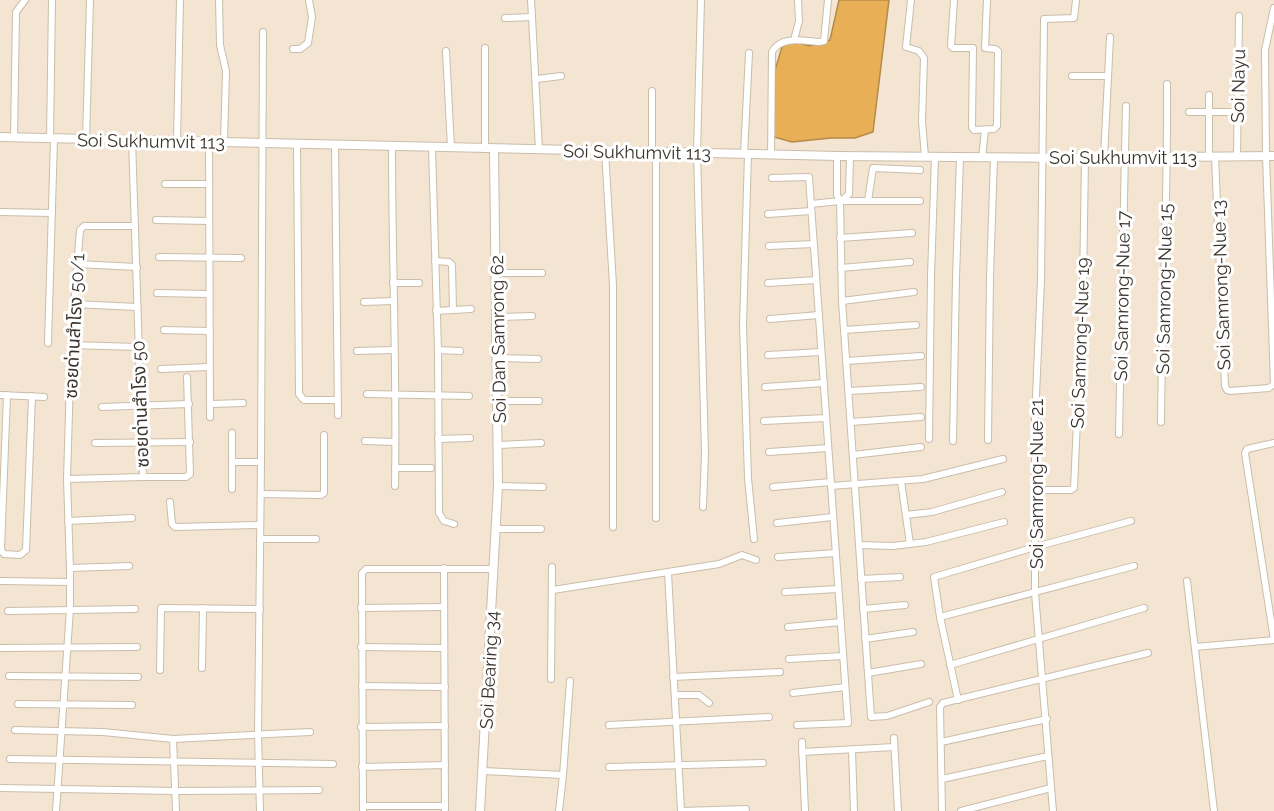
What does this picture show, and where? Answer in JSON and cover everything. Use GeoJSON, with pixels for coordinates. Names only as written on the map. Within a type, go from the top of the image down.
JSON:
{"type":"FeatureCollection","features":[{"type":"Feature","properties":{"kind":"main road","name":"Soi Sukhumvit 113"},"geometry":{"type":"LineString","coordinates":[[0,137],[837,156],[982,158],[1270,156]]}},
{"type":"Feature","properties":{"kind":"street"},"geometry":{"type":"LineString","coordinates":[[14,138],[16,12],[25,0]]}},
{"type":"Feature","properties":{"kind":"street"},"geometry":{"type":"LineString","coordinates":[[48,343],[52,213],[52,0]]}},
{"type":"Feature","properties":{"kind":"street"},"geometry":{"type":"LineString","coordinates":[[86,139],[90,0]]}},
{"type":"Feature","properties":{"kind":"street"},"geometry":{"type":"LineString","coordinates":[[177,141],[180,0]]}},
{"type":"Feature","properties":{"kind":"street"},"geometry":{"type":"LineString","coordinates":[[219,0],[220,45],[226,71],[224,142]]}},
{"type":"Feature","properties":{"kind":"street"},"geometry":{"type":"LineString","coordinates":[[293,49],[300,49],[308,43],[312,17],[309,0]]}},
{"type":"Feature","properties":{"kind":"street"},"geometry":{"type":"LineString","coordinates":[[531,0],[539,150]]}},
{"type":"Feature","properties":{"kind":"street"},"geometry":{"type":"LineString","coordinates":[[700,0],[697,153],[705,453],[703,507]]}},
{"type":"Feature","properties":{"kind":"street"},"geometry":{"type":"LineString","coordinates":[[794,40],[799,21],[798,0]]}},
{"type":"Feature","properties":{"kind":"street"},"geometry":{"type":"LineString","coordinates":[[771,155],[772,51],[781,42],[824,41],[828,0]]}},
{"type":"Feature","properties":{"kind":"street"},"geometry":{"type":"LineString","coordinates":[[911,0],[906,47],[919,51],[924,58],[922,122],[926,157]]}},
{"type":"Feature","properties":{"kind":"street"},"geometry":{"type":"LineString","coordinates":[[954,0],[952,48],[973,48],[985,48],[998,51],[996,126],[994,129],[974,130],[972,127],[973,48]]}},
{"type":"Feature","properties":{"kind":"street"},"geometry":{"type":"LineString","coordinates":[[985,48],[987,0]]}},
{"type":"Feature","properties":{"kind":"street","name":"Soi Samrong-Nue 21"},"geometry":{"type":"LineString","coordinates":[[1053,811],[1044,679],[1035,592],[1035,419],[1041,280],[1044,19],[1074,18],[1076,0]]}},
{"type":"Feature","properties":{"kind":"street"},"geometry":{"type":"LineString","coordinates":[[1270,156],[1265,50],[1274,8]]}},
{"type":"Feature","properties":{"kind":"street","name":"Soi Nayu"},"geometry":{"type":"LineString","coordinates":[[1237,156],[1239,16]]}},
{"type":"Feature","properties":{"kind":"street"},"geometry":{"type":"LineString","coordinates":[[505,18],[532,17]]}},
{"type":"Feature","properties":{"kind":"street"},"geometry":{"type":"LineString","coordinates":[[260,811],[258,734],[263,32]]}},
{"type":"Feature","properties":{"kind":"street"},"geometry":{"type":"LineString","coordinates":[[1104,158],[1110,37]]}},
{"type":"Feature","properties":{"kind":"street"},"geometry":{"type":"LineString","coordinates":[[484,48],[490,149]]}},
{"type":"Feature","properties":{"kind":"street"},"geometry":{"type":"LineString","coordinates":[[446,51],[451,148]]}},
{"type":"Feature","properties":{"kind":"street"},"geometry":{"type":"LineString","coordinates":[[749,53],[743,326],[748,478],[754,539]]}},
{"type":"Feature","properties":{"kind":"street"},"geometry":{"type":"LineString","coordinates":[[537,79],[561,76]]}},
{"type":"Feature","properties":{"kind":"street"},"geometry":{"type":"LineString","coordinates":[[1072,76],[1108,76]]}},
{"type":"Feature","properties":{"kind":"street","name":"Soi Samrong-Nue 15"},"geometry":{"type":"LineString","coordinates":[[1161,422],[1168,157],[1167,84]]}},
{"type":"Feature","properties":{"kind":"street"},"geometry":{"type":"LineString","coordinates":[[652,91],[656,518]]}},
{"type":"Feature","properties":{"kind":"street"},"geometry":{"type":"LineString","coordinates":[[1209,95],[1208,112],[1212,157]]}},
{"type":"Feature","properties":{"kind":"street"},"geometry":{"type":"LineString","coordinates":[[1125,158],[1126,105]]}},
{"type":"Feature","properties":{"kind":"street"},"geometry":{"type":"LineString","coordinates":[[1189,112],[1232,112]]}},
{"type":"Feature","properties":{"kind":"street"},"geometry":{"type":"LineString","coordinates":[[982,158],[985,130]]}},
{"type":"Feature","properties":{"kind":"street","name":"ซอยด่านสำโรง 50"},"geometry":{"type":"LineString","coordinates":[[67,479],[143,477],[132,139]]}},
{"type":"Feature","properties":{"kind":"street"},"geometry":{"type":"LineString","coordinates":[[208,141],[210,417]]}},
{"type":"Feature","properties":{"kind":"street"},"geometry":{"type":"LineString","coordinates":[[297,143],[299,394],[304,400],[338,400]]}},
{"type":"Feature","properties":{"kind":"street"},"geometry":{"type":"LineString","coordinates":[[335,144],[338,415]]}},
{"type":"Feature","properties":{"kind":"street"},"geometry":{"type":"LineString","coordinates":[[392,146],[396,395],[395,486]]}},
{"type":"Feature","properties":{"kind":"street"},"geometry":{"type":"LineString","coordinates":[[432,148],[438,350],[439,513],[444,520],[454,524]]}},
{"type":"Feature","properties":{"kind":"street","name":"Soi Dan Samrong 62"},"geometry":{"type":"LineString","coordinates":[[490,149],[498,316],[497,529]]}},
{"type":"Feature","properties":{"kind":"street"},"geometry":{"type":"LineString","coordinates":[[605,151],[613,285],[613,526]]}},
{"type":"Feature","properties":{"kind":"street"},"geometry":{"type":"LineString","coordinates":[[837,156],[842,301],[871,717],[887,716],[929,702]]}},
{"type":"Feature","properties":{"kind":"street"},"geometry":{"type":"LineString","coordinates":[[840,201],[849,194],[850,156]]}},
{"type":"Feature","properties":{"kind":"street","name":"Soi Samrong-Nue 13"},"geometry":{"type":"LineString","coordinates":[[1212,157],[1225,386],[1230,391],[1269,388],[1274,384],[1270,156]]}},
{"type":"Feature","properties":{"kind":"street"},"geometry":{"type":"LineString","coordinates":[[929,439],[935,157]]}},
{"type":"Feature","properties":{"kind":"street"},"geometry":{"type":"LineString","coordinates":[[953,441],[960,157]]}},
{"type":"Feature","properties":{"kind":"street"},"geometry":{"type":"LineString","coordinates":[[988,440],[994,158]]}},
{"type":"Feature","properties":{"kind":"street","name":"Soi Samrong-Nue 19"},"geometry":{"type":"LineString","coordinates":[[1035,490],[1071,490],[1074,488],[1083,287],[1085,158]]}},
{"type":"Feature","properties":{"kind":"street","name":"Soi Samrong-Nue 17"},"geometry":{"type":"LineString","coordinates":[[1119,434],[1125,158]]}},
{"type":"Feature","properties":{"kind":"street"},"geometry":{"type":"LineString","coordinates":[[868,201],[873,168],[920,170]]}},
{"type":"Feature","properties":{"kind":"street"},"geometry":{"type":"LineString","coordinates":[[772,178],[809,177],[848,723],[797,725]]}},
{"type":"Feature","properties":{"kind":"street"},"geometry":{"type":"LineString","coordinates":[[165,184],[208,184]]}},
{"type":"Feature","properties":{"kind":"street"},"geometry":{"type":"LineString","coordinates":[[768,214],[840,201],[920,201]]}},
{"type":"Feature","properties":{"kind":"street"},"geometry":{"type":"LineString","coordinates":[[0,212],[52,213]]}},
{"type":"Feature","properties":{"kind":"street"},"geometry":{"type":"LineString","coordinates":[[156,220],[209,221]]}},
{"type":"Feature","properties":{"kind":"street","name":"ซอยด่านสำโรง 50/1"},"geometry":{"type":"LineString","coordinates":[[67,479],[71,345],[81,227],[135,226]]}},
{"type":"Feature","properties":{"kind":"street"},"geometry":{"type":"LineString","coordinates":[[840,238],[912,233]]}},
{"type":"Feature","properties":{"kind":"street"},"geometry":{"type":"LineString","coordinates":[[769,246],[814,244]]}},
{"type":"Feature","properties":{"kind":"street"},"geometry":{"type":"LineString","coordinates":[[159,257],[241,258]]}},
{"type":"Feature","properties":{"kind":"street"},"geometry":{"type":"LineString","coordinates":[[435,261],[448,262],[452,265],[453,310]]}},
{"type":"Feature","properties":{"kind":"street"},"geometry":{"type":"LineString","coordinates":[[841,268],[910,262]]}},
{"type":"Feature","properties":{"kind":"street"},"geometry":{"type":"LineString","coordinates":[[77,264],[137,267]]}},
{"type":"Feature","properties":{"kind":"street"},"geometry":{"type":"LineString","coordinates":[[497,273],[542,273]]}},
{"type":"Feature","properties":{"kind":"street"},"geometry":{"type":"LineString","coordinates":[[768,284],[816,280]]}},
{"type":"Feature","properties":{"kind":"street"},"geometry":{"type":"LineString","coordinates":[[393,283],[418,283]]}},
{"type":"Feature","properties":{"kind":"street"},"geometry":{"type":"LineString","coordinates":[[842,301],[914,292]]}},
{"type":"Feature","properties":{"kind":"street"},"geometry":{"type":"LineString","coordinates":[[157,293],[209,294]]}},
{"type":"Feature","properties":{"kind":"street"},"geometry":{"type":"LineString","coordinates":[[364,302],[393,302]]}},
{"type":"Feature","properties":{"kind":"street"},"geometry":{"type":"LineString","coordinates":[[74,304],[137,307]]}},
{"type":"Feature","properties":{"kind":"street"},"geometry":{"type":"LineString","coordinates":[[436,311],[471,309]]}},
{"type":"Feature","properties":{"kind":"street"},"geometry":{"type":"LineString","coordinates":[[770,319],[819,315]]}},
{"type":"Feature","properties":{"kind":"street"},"geometry":{"type":"LineString","coordinates":[[498,316],[532,316]]}},
{"type":"Feature","properties":{"kind":"street"},"geometry":{"type":"LineString","coordinates":[[844,330],[916,325]]}},
{"type":"Feature","properties":{"kind":"street"},"geometry":{"type":"LineString","coordinates":[[164,330],[210,331]]}},
{"type":"Feature","properties":{"kind":"street"},"geometry":{"type":"LineString","coordinates":[[71,345],[138,347]]}},
{"type":"Feature","properties":{"kind":"street"},"geometry":{"type":"LineString","coordinates":[[357,351],[394,350]]}},
{"type":"Feature","properties":{"kind":"street"},"geometry":{"type":"LineString","coordinates":[[438,350],[460,351]]}},
{"type":"Feature","properties":{"kind":"street"},"geometry":{"type":"LineString","coordinates":[[768,355],[821,352]]}},
{"type":"Feature","properties":{"kind":"street"},"geometry":{"type":"LineString","coordinates":[[846,362],[921,356]]}},
{"type":"Feature","properties":{"kind":"street"},"geometry":{"type":"LineString","coordinates":[[498,358],[538,359]]}},
{"type":"Feature","properties":{"kind":"street"},"geometry":{"type":"LineString","coordinates":[[161,369],[209,367]]}},
{"type":"Feature","properties":{"kind":"street"},"geometry":{"type":"LineString","coordinates":[[143,477],[189,476],[191,472],[187,377]]}},
{"type":"Feature","properties":{"kind":"street"},"geometry":{"type":"LineString","coordinates":[[765,387],[824,383]]}},
{"type":"Feature","properties":{"kind":"street"},"geometry":{"type":"LineString","coordinates":[[849,391],[921,387]]}},
{"type":"Feature","properties":{"kind":"street"},"geometry":{"type":"LineString","coordinates":[[367,394],[469,396]]}},
{"type":"Feature","properties":{"kind":"street"},"geometry":{"type":"LineString","coordinates":[[32,396],[26,550],[20,555],[4,554],[1,550],[4,395],[32,396],[44,397]]}},
{"type":"Feature","properties":{"kind":"street"},"geometry":{"type":"LineString","coordinates":[[498,401],[539,401]]}},
{"type":"Feature","properties":{"kind":"street"},"geometry":{"type":"LineString","coordinates":[[210,404],[243,403]]}},
{"type":"Feature","properties":{"kind":"street"},"geometry":{"type":"LineString","coordinates":[[102,407],[189,404]]}},
{"type":"Feature","properties":{"kind":"street"},"geometry":{"type":"LineString","coordinates":[[851,422],[921,417]]}},
{"type":"Feature","properties":{"kind":"street"},"geometry":{"type":"LineString","coordinates":[[764,421],[826,418]]}},
{"type":"Feature","properties":{"kind":"street"},"geometry":{"type":"LineString","coordinates":[[232,433],[232,489]]}},
{"type":"Feature","properties":{"kind":"street"},"geometry":{"type":"LineString","coordinates":[[261,494],[323,494],[324,435]]}},
{"type":"Feature","properties":{"kind":"street"},"geometry":{"type":"LineString","coordinates":[[438,439],[470,438]]}},
{"type":"Feature","properties":{"kind":"street"},"geometry":{"type":"LineString","coordinates":[[365,441],[395,442]]}},
{"type":"Feature","properties":{"kind":"street"},"geometry":{"type":"LineString","coordinates":[[95,443],[190,442]]}},
{"type":"Feature","properties":{"kind":"street"},"geometry":{"type":"LineString","coordinates":[[499,444],[542,443]]}},
{"type":"Feature","properties":{"kind":"street"},"geometry":{"type":"LineString","coordinates":[[1195,647],[1274,640],[1245,453],[1247,449],[1274,443]]}},
{"type":"Feature","properties":{"kind":"street"},"geometry":{"type":"LineString","coordinates":[[853,454],[921,447]]}},
{"type":"Feature","properties":{"kind":"street"},"geometry":{"type":"LineString","coordinates":[[769,452],[828,448]]}},
{"type":"Feature","properties":{"kind":"street"},"geometry":{"type":"LineString","coordinates":[[773,487],[923,479],[1003,459]]}},
{"type":"Feature","properties":{"kind":"street"},"geometry":{"type":"LineString","coordinates":[[232,462],[261,462]]}},
{"type":"Feature","properties":{"kind":"street"},"geometry":{"type":"LineString","coordinates":[[395,468],[431,468]]}},
{"type":"Feature","properties":{"kind":"street"},"geometry":{"type":"LineString","coordinates":[[56,811],[70,609],[67,479]]}},
{"type":"Feature","properties":{"kind":"street"},"geometry":{"type":"LineString","coordinates":[[901,481],[910,544]]}},
{"type":"Feature","properties":{"kind":"street"},"geometry":{"type":"LineString","coordinates":[[498,486],[543,487]]}},
{"type":"Feature","properties":{"kind":"street"},"geometry":{"type":"LineString","coordinates":[[906,515],[932,512],[1002,492]]}},
{"type":"Feature","properties":{"kind":"street"},"geometry":{"type":"LineString","coordinates":[[170,502],[172,524],[175,527],[260,525]]}},
{"type":"Feature","properties":{"kind":"street"},"geometry":{"type":"LineString","coordinates":[[777,523],[832,517]]}},
{"type":"Feature","properties":{"kind":"street"},"geometry":{"type":"LineString","coordinates":[[68,520],[132,518]]}},
{"type":"Feature","properties":{"kind":"street"},"geometry":{"type":"LineString","coordinates":[[958,700],[933,581],[937,575],[1131,521]]}},
{"type":"Feature","properties":{"kind":"street"},"geometry":{"type":"LineString","coordinates":[[859,545],[910,544],[1004,522]]}},
{"type":"Feature","properties":{"kind":"street"},"geometry":{"type":"LineString","coordinates":[[497,529],[541,529]]}},
{"type":"Feature","properties":{"kind":"street","name":"Soi Bearing 34"},"geometry":{"type":"LineString","coordinates":[[480,811],[497,529]]}},
{"type":"Feature","properties":{"kind":"street"},"geometry":{"type":"LineString","coordinates":[[260,539],[316,539]]}},
{"type":"Feature","properties":{"kind":"street"},"geometry":{"type":"LineString","coordinates":[[778,557],[836,554]]}},
{"type":"Feature","properties":{"kind":"street"},"geometry":{"type":"LineString","coordinates":[[553,590],[718,564],[742,555],[756,560]]}},
{"type":"Feature","properties":{"kind":"street"},"geometry":{"type":"LineString","coordinates":[[70,568],[129,566]]}},
{"type":"Feature","properties":{"kind":"street"},"geometry":{"type":"LineString","coordinates":[[940,617],[1134,566]]}},
{"type":"Feature","properties":{"kind":"street"},"geometry":{"type":"LineString","coordinates":[[551,679],[552,567]]}},
{"type":"Feature","properties":{"kind":"street"},"geometry":{"type":"LineString","coordinates":[[444,568],[445,809],[363,808],[361,575],[366,569],[444,568],[494,569]]}},
{"type":"Feature","properties":{"kind":"street"},"geometry":{"type":"LineString","coordinates":[[668,573],[681,811],[746,809]]}},
{"type":"Feature","properties":{"kind":"street"},"geometry":{"type":"LineString","coordinates":[[861,579],[900,577]]}},
{"type":"Feature","properties":{"kind":"street"},"geometry":{"type":"LineString","coordinates":[[1,581],[70,582]]}},
{"type":"Feature","properties":{"kind":"street"},"geometry":{"type":"LineString","coordinates":[[1187,581],[1215,811]]}},
{"type":"Feature","properties":{"kind":"street"},"geometry":{"type":"LineString","coordinates":[[785,592],[838,589]]}},
{"type":"Feature","properties":{"kind":"street"},"geometry":{"type":"LineString","coordinates":[[863,609],[905,605]]}},
{"type":"Feature","properties":{"kind":"street"},"geometry":{"type":"LineString","coordinates":[[361,608],[444,607]]}},
{"type":"Feature","properties":{"kind":"street"},"geometry":{"type":"LineString","coordinates":[[160,670],[161,608],[260,609]]}},
{"type":"Feature","properties":{"kind":"street"},"geometry":{"type":"LineString","coordinates":[[202,668],[203,608]]}},
{"type":"Feature","properties":{"kind":"street"},"geometry":{"type":"LineString","coordinates":[[950,665],[1144,608]]}},
{"type":"Feature","properties":{"kind":"street"},"geometry":{"type":"LineString","coordinates":[[8,611],[135,609]]}},
{"type":"Feature","properties":{"kind":"street"},"geometry":{"type":"LineString","coordinates":[[788,627],[841,622]]}},
{"type":"Feature","properties":{"kind":"street"},"geometry":{"type":"LineString","coordinates":[[866,639],[913,632]]}},
{"type":"Feature","properties":{"kind":"street"},"geometry":{"type":"LineString","coordinates":[[0,648],[137,647]]}},
{"type":"Feature","properties":{"kind":"street"},"geometry":{"type":"LineString","coordinates":[[361,647],[444,648]]}},
{"type":"Feature","properties":{"kind":"street"},"geometry":{"type":"LineString","coordinates":[[942,811],[940,707],[944,703],[1149,653]]}},
{"type":"Feature","properties":{"kind":"street"},"geometry":{"type":"LineString","coordinates":[[789,659],[843,656]]}},
{"type":"Feature","properties":{"kind":"street"},"geometry":{"type":"LineString","coordinates":[[868,673],[921,664]]}},
{"type":"Feature","properties":{"kind":"street"},"geometry":{"type":"LineString","coordinates":[[673,677],[780,672]]}},
{"type":"Feature","properties":{"kind":"street"},"geometry":{"type":"LineString","coordinates":[[9,676],[138,677]]}},
{"type":"Feature","properties":{"kind":"street"},"geometry":{"type":"LineString","coordinates":[[559,811],[570,681]]}},
{"type":"Feature","properties":{"kind":"street"},"geometry":{"type":"LineString","coordinates":[[362,687],[445,687]]}},
{"type":"Feature","properties":{"kind":"street"},"geometry":{"type":"LineString","coordinates":[[793,693],[845,687]]}},
{"type":"Feature","properties":{"kind":"street"},"geometry":{"type":"LineString","coordinates":[[675,695],[699,695],[709,703]]}},
{"type":"Feature","properties":{"kind":"street"},"geometry":{"type":"LineString","coordinates":[[18,704],[132,705]]}},
{"type":"Feature","properties":{"kind":"street"},"geometry":{"type":"LineString","coordinates":[[609,725],[769,717]]}},
{"type":"Feature","properties":{"kind":"street"},"geometry":{"type":"LineString","coordinates":[[941,742],[1047,719]]}},
{"type":"Feature","properties":{"kind":"street"},"geometry":{"type":"LineString","coordinates":[[362,727],[445,726]]}},
{"type":"Feature","properties":{"kind":"street"},"geometry":{"type":"LineString","coordinates":[[15,730],[103,732],[173,739],[309,732]]}},
{"type":"Feature","properties":{"kind":"street"},"geometry":{"type":"LineString","coordinates":[[894,738],[898,811]]}},
{"type":"Feature","properties":{"kind":"street"},"geometry":{"type":"LineString","coordinates":[[173,739],[177,811]]}},
{"type":"Feature","properties":{"kind":"street"},"geometry":{"type":"LineString","coordinates":[[802,742],[806,811]]}},
{"type":"Feature","properties":{"kind":"street"},"geometry":{"type":"LineString","coordinates":[[802,752],[894,747]]}},
{"type":"Feature","properties":{"kind":"street"},"geometry":{"type":"LineString","coordinates":[[852,750],[854,811]]}},
{"type":"Feature","properties":{"kind":"street"},"geometry":{"type":"LineString","coordinates":[[942,779],[1048,756]]}},
{"type":"Feature","properties":{"kind":"street"},"geometry":{"type":"LineString","coordinates":[[10,759],[333,764]]}},
{"type":"Feature","properties":{"kind":"street"},"geometry":{"type":"LineString","coordinates":[[609,767],[763,762]]}},
{"type":"Feature","properties":{"kind":"street"},"geometry":{"type":"LineString","coordinates":[[362,767],[445,765]]}},
{"type":"Feature","properties":{"kind":"street"},"geometry":{"type":"LineString","coordinates":[[483,771],[563,775]]}},
{"type":"Feature","properties":{"kind":"street"},"geometry":{"type":"LineString","coordinates":[[0,788],[176,791],[319,790]]}},
{"type":"Feature","properties":{"kind":"street"},"geometry":{"type":"LineString","coordinates":[[961,811],[1050,788]]}},
{"type":"Feature","properties":{"kind":"shaded area"},"geometry":{"type":"Polygon","coordinates":[[[839,0],[889,0],[873,132],[855,138],[792,142],[774,137],[775,70],[782,47],[791,41],[810,46],[830,40],[839,0]]]}}]}
